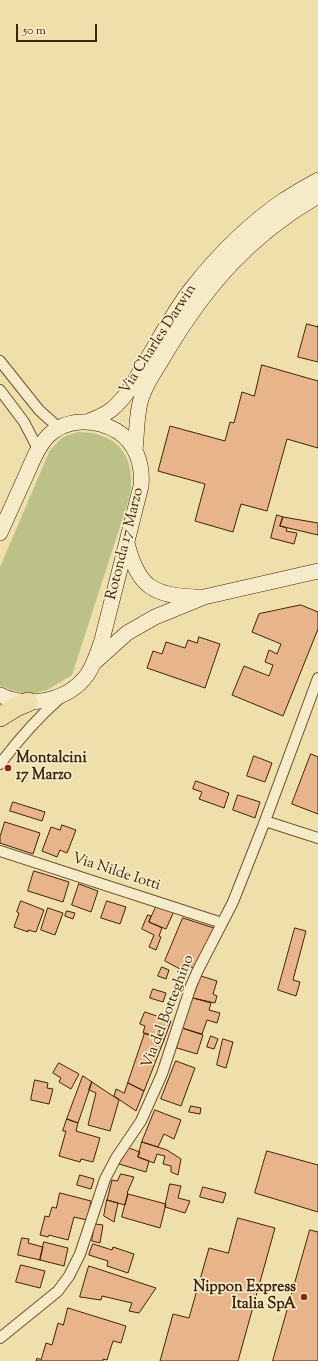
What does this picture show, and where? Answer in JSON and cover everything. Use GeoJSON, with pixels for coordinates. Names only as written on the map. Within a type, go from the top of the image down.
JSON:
{"type":"FeatureCollection","features":[{"type":"Feature","properties":{"kind":"highway"},"geometry":{"type":"LineString","coordinates":[[0,717],[28,702]]}},
{"type":"Feature","properties":{"kind":"main road","name":"Via Charles Darwin"},"geometry":{"type":"LineString","coordinates":[[89,421],[102,416],[111,410],[124,395],[136,379],[171,318],[198,280],[223,252],[259,219],[285,200],[318,180]]}},
{"type":"Feature","properties":{"kind":"main road","name":"Via Charles Darwin"},"geometry":{"type":"LineString","coordinates":[[135,450],[140,404],[145,389],[198,304],[222,274],[244,251],[280,221],[318,196]]}},
{"type":"Feature","properties":{"kind":"main road","name":"Rotonda 17 Marzo"},"geometry":{"type":"LineString","coordinates":[[0,532],[38,449],[48,437],[59,428],[72,423],[89,421],[107,426],[120,433],[135,450],[142,471],[141,486],[102,640],[94,663],[82,681],[65,694],[48,700],[28,702],[10,699],[0,695]]}},
{"type":"Feature","properties":{"kind":"main road"},"geometry":{"type":"LineString","coordinates":[[127,541],[136,570],[141,579],[149,586],[158,592],[167,595],[204,597]]}},
{"type":"Feature","properties":{"kind":"main road"},"geometry":{"type":"LineString","coordinates":[[94,663],[124,636],[136,627],[155,617],[204,597],[318,571]]}},
{"type":"Feature","properties":{"kind":"street"},"geometry":{"type":"LineString","coordinates":[[0,361],[40,410],[59,428]]}},
{"type":"Feature","properties":{"kind":"street"},"geometry":{"type":"LineString","coordinates":[[0,390],[24,422],[38,449]]}},
{"type":"Feature","properties":{"kind":"street","name":"Via del Botteghino"},"geometry":{"type":"LineString","coordinates":[[0,1338],[5,1332],[32,1313],[58,1291],[69,1276],[78,1259],[105,1179],[116,1158],[141,1121],[162,1074],[193,981],[233,902],[318,678]]}},
{"type":"Feature","properties":{"kind":"street"},"geometry":{"type":"LineString","coordinates":[[0,764],[28,728],[65,694]]}},
{"type":"Feature","properties":{"kind":"street"},"geometry":{"type":"LineString","coordinates":[[265,821],[318,838]]}},
{"type":"Feature","properties":{"kind":"street","name":"Via Nilde Iotti"},"geometry":{"type":"LineString","coordinates":[[0,851],[222,923]]}},
{"type":"Feature","properties":{"kind":"green space"},"geometry":{"type":"Polygon","coordinates":[[[78,432],[100,435],[110,439],[123,452],[128,461],[130,471],[130,494],[72,675],[47,690],[28,695],[0,686],[0,567],[50,450],[63,437],[78,432]]]}},
{"type":"Feature","properties":{"kind":"building"},"geometry":{"type":"Polygon","coordinates":[[[307,324],[318,327],[318,362],[298,357],[307,324]]]}},
{"type":"Feature","properties":{"kind":"building"},"geometry":{"type":"Polygon","coordinates":[[[262,365],[318,381],[318,448],[287,439],[267,511],[241,504],[233,532],[195,521],[205,484],[158,471],[170,426],[225,441],[230,422],[234,423],[242,392],[254,396],[262,365]]]}},
{"type":"Feature","properties":{"kind":"building"},"geometry":{"type":"Polygon","coordinates":[[[277,515],[283,517],[280,526],[287,528],[286,531],[297,533],[294,544],[271,538],[277,515]]]}},
{"type":"Feature","properties":{"kind":"building"},"geometry":{"type":"Polygon","coordinates":[[[283,517],[318,523],[318,535],[280,526],[283,517]]]}},
{"type":"Feature","properties":{"kind":"building"},"geometry":{"type":"Polygon","coordinates":[[[301,605],[318,612],[318,629],[283,716],[232,695],[244,666],[269,676],[273,665],[265,662],[269,650],[277,654],[281,644],[252,632],[259,614],[301,605]]]}},
{"type":"Feature","properties":{"kind":"building"},"geometry":{"type":"Polygon","coordinates":[[[199,637],[220,644],[205,688],[147,668],[153,651],[162,654],[166,642],[185,648],[188,640],[197,643],[199,637]]]}},
{"type":"Feature","properties":{"kind":"building"},"geometry":{"type":"Polygon","coordinates":[[[311,754],[318,757],[318,814],[292,804],[311,754]]]}},
{"type":"Feature","properties":{"kind":"building"},"geometry":{"type":"Polygon","coordinates":[[[254,756],[272,763],[265,782],[247,776],[254,756]]]}},
{"type":"Feature","properties":{"kind":"building"},"geometry":{"type":"Polygon","coordinates":[[[196,781],[229,793],[224,808],[199,799],[202,792],[193,789],[196,781]]]}},
{"type":"Feature","properties":{"kind":"building"},"geometry":{"type":"Polygon","coordinates":[[[238,795],[260,802],[255,818],[233,810],[238,795]]]}},
{"type":"Feature","properties":{"kind":"building"},"geometry":{"type":"Polygon","coordinates":[[[13,802],[45,812],[42,821],[10,811],[13,802]]]}},
{"type":"Feature","properties":{"kind":"building"},"geometry":{"type":"Polygon","coordinates":[[[5,822],[40,833],[33,854],[0,843],[0,837],[5,822]]]}},
{"type":"Feature","properties":{"kind":"building"},"geometry":{"type":"Polygon","coordinates":[[[62,825],[76,830],[67,853],[60,850],[57,857],[42,851],[51,827],[60,830],[62,825]]]}},
{"type":"Feature","properties":{"kind":"building"},"geometry":{"type":"Polygon","coordinates":[[[34,871],[69,882],[63,902],[28,891],[34,871]]]}},
{"type":"Feature","properties":{"kind":"building"},"geometry":{"type":"Polygon","coordinates":[[[79,884],[98,891],[91,912],[72,905],[79,884]]]}},
{"type":"Feature","properties":{"kind":"building"},"geometry":{"type":"Polygon","coordinates":[[[21,901],[44,910],[36,932],[28,930],[28,932],[14,927],[21,901]]]}},
{"type":"Feature","properties":{"kind":"building"},"geometry":{"type":"Polygon","coordinates":[[[107,901],[126,907],[120,924],[101,918],[107,901]]]}},
{"type":"Feature","properties":{"kind":"building"},"geometry":{"type":"Polygon","coordinates":[[[156,907],[174,911],[166,929],[149,922],[156,907]]]}},
{"type":"Feature","properties":{"kind":"building"},"geometry":{"type":"Polygon","coordinates":[[[48,908],[63,913],[55,935],[41,930],[48,908]]]}},
{"type":"Feature","properties":{"kind":"building"},"geometry":{"type":"Polygon","coordinates":[[[67,911],[75,913],[73,919],[65,916],[67,911]]]}},
{"type":"Feature","properties":{"kind":"building"},"geometry":{"type":"Polygon","coordinates":[[[148,915],[151,916],[149,922],[162,928],[159,936],[161,937],[156,950],[149,947],[154,935],[142,929],[148,915]]]}},
{"type":"Feature","properties":{"kind":"building"},"geometry":{"type":"Polygon","coordinates":[[[183,918],[214,928],[194,968],[183,964],[180,969],[165,961],[183,918]]]}},
{"type":"Feature","properties":{"kind":"building"},"geometry":{"type":"Polygon","coordinates":[[[295,928],[306,931],[293,980],[300,982],[296,996],[278,990],[295,928]]]}},
{"type":"Feature","properties":{"kind":"building"},"geometry":{"type":"Polygon","coordinates":[[[162,967],[169,970],[166,979],[158,976],[162,967]]]}},
{"type":"Feature","properties":{"kind":"building"},"geometry":{"type":"Polygon","coordinates":[[[201,976],[217,981],[213,994],[217,996],[215,1003],[193,998],[201,976]]]}},
{"type":"Feature","properties":{"kind":"building"},"geometry":{"type":"Polygon","coordinates":[[[153,989],[166,993],[163,1002],[150,998],[153,989]]]}},
{"type":"Feature","properties":{"kind":"building"},"geometry":{"type":"Polygon","coordinates":[[[193,998],[211,1003],[209,1010],[220,1013],[217,1023],[207,1020],[202,1034],[182,1028],[193,998]]]}},
{"type":"Feature","properties":{"kind":"building"},"geometry":{"type":"Polygon","coordinates":[[[145,1012],[171,1021],[164,1040],[143,1033],[145,1026],[140,1024],[145,1012]]]}},
{"type":"Feature","properties":{"kind":"building"},"geometry":{"type":"Polygon","coordinates":[[[182,1028],[203,1035],[197,1054],[177,1048],[182,1028]]]}},
{"type":"Feature","properties":{"kind":"building"},"geometry":{"type":"Polygon","coordinates":[[[145,1033],[164,1040],[144,1091],[128,1083],[145,1033]]]}},
{"type":"Feature","properties":{"kind":"building"},"geometry":{"type":"Polygon","coordinates":[[[211,1036],[218,1039],[214,1049],[207,1047],[211,1036]]]}},
{"type":"Feature","properties":{"kind":"building"},"geometry":{"type":"Polygon","coordinates":[[[223,1039],[233,1042],[226,1068],[217,1065],[223,1039]]]}},
{"type":"Feature","properties":{"kind":"building"},"geometry":{"type":"Polygon","coordinates":[[[176,1061],[195,1068],[181,1106],[161,1099],[176,1061]]]}},
{"type":"Feature","properties":{"kind":"building"},"geometry":{"type":"Polygon","coordinates":[[[59,1063],[79,1074],[71,1089],[59,1082],[61,1078],[53,1073],[59,1063]]]}},
{"type":"Feature","properties":{"kind":"building"},"geometry":{"type":"Polygon","coordinates":[[[83,1076],[92,1082],[78,1123],[67,1119],[83,1076]]]}},
{"type":"Feature","properties":{"kind":"building"},"geometry":{"type":"Polygon","coordinates":[[[35,1080],[48,1083],[47,1088],[53,1089],[49,1104],[31,1100],[35,1080]]]}},
{"type":"Feature","properties":{"kind":"building"},"geometry":{"type":"Polygon","coordinates":[[[92,1082],[119,1100],[110,1131],[88,1125],[96,1093],[89,1090],[92,1082]]]}},
{"type":"Feature","properties":{"kind":"building"},"geometry":{"type":"Polygon","coordinates":[[[128,1083],[144,1091],[136,1111],[114,1096],[116,1089],[124,1093],[128,1083]]]}},
{"type":"Feature","properties":{"kind":"building"},"geometry":{"type":"Polygon","coordinates":[[[191,1106],[201,1108],[200,1114],[189,1112],[191,1106]]]}},
{"type":"Feature","properties":{"kind":"building"},"geometry":{"type":"Polygon","coordinates":[[[155,1110],[181,1120],[174,1139],[164,1134],[158,1147],[142,1142],[155,1110]]]}},
{"type":"Feature","properties":{"kind":"building"},"geometry":{"type":"Polygon","coordinates":[[[67,1119],[78,1123],[76,1131],[100,1138],[93,1162],[81,1159],[80,1162],[59,1156],[66,1131],[63,1131],[67,1119]]]}},
{"type":"Feature","properties":{"kind":"building"},"geometry":{"type":"Polygon","coordinates":[[[142,1142],[167,1150],[181,1159],[178,1175],[171,1172],[171,1166],[163,1164],[165,1156],[157,1154],[154,1163],[138,1157],[142,1142]]]}},
{"type":"Feature","properties":{"kind":"building"},"geometry":{"type":"Polygon","coordinates":[[[129,1148],[140,1152],[138,1157],[149,1161],[146,1172],[119,1164],[129,1148]]]}},
{"type":"Feature","properties":{"kind":"building"},"geometry":{"type":"Polygon","coordinates":[[[267,1151],[318,1165],[318,1212],[255,1193],[267,1151]]]}},
{"type":"Feature","properties":{"kind":"building"},"geometry":{"type":"Polygon","coordinates":[[[121,1174],[134,1177],[127,1193],[125,1205],[107,1200],[112,1180],[117,1181],[121,1174]]]}},
{"type":"Feature","properties":{"kind":"building"},"geometry":{"type":"Polygon","coordinates":[[[80,1175],[94,1179],[91,1189],[77,1185],[80,1175]]]}},
{"type":"Feature","properties":{"kind":"building"},"geometry":{"type":"Polygon","coordinates":[[[170,1184],[181,1186],[178,1198],[190,1201],[185,1213],[165,1207],[170,1184]]]}},
{"type":"Feature","properties":{"kind":"building"},"geometry":{"type":"Polygon","coordinates":[[[203,1187],[226,1193],[223,1203],[200,1197],[203,1187]]]}},
{"type":"Feature","properties":{"kind":"building"},"geometry":{"type":"Polygon","coordinates":[[[60,1193],[91,1201],[87,1220],[74,1217],[68,1240],[49,1235],[48,1237],[40,1235],[45,1216],[49,1217],[52,1207],[56,1208],[60,1193]]]}},
{"type":"Feature","properties":{"kind":"building"},"geometry":{"type":"Polygon","coordinates":[[[128,1194],[166,1204],[160,1228],[122,1217],[128,1194]]]}},
{"type":"Feature","properties":{"kind":"building"},"geometry":{"type":"Polygon","coordinates":[[[107,1200],[118,1203],[114,1222],[104,1216],[107,1200]]]}},
{"type":"Feature","properties":{"kind":"building"},"geometry":{"type":"Polygon","coordinates":[[[238,1218],[275,1228],[238,1361],[160,1361],[173,1314],[189,1318],[209,1248],[228,1253],[238,1218]]]}},
{"type":"Feature","properties":{"kind":"building"},"geometry":{"type":"Polygon","coordinates":[[[95,1224],[103,1225],[100,1243],[92,1241],[95,1224]]]}},
{"type":"Feature","properties":{"kind":"building","name":"Nippon Express Italia SpA"},"geometry":{"type":"Polygon","coordinates":[[[310,1230],[318,1232],[318,1361],[273,1361],[310,1230]]]}},
{"type":"Feature","properties":{"kind":"building"},"geometry":{"type":"Polygon","coordinates":[[[22,1238],[29,1239],[28,1243],[43,1247],[40,1260],[18,1255],[22,1238]]]}},
{"type":"Feature","properties":{"kind":"building"},"geometry":{"type":"Polygon","coordinates":[[[44,1242],[68,1248],[64,1266],[40,1260],[44,1242]]]}},
{"type":"Feature","properties":{"kind":"building"},"geometry":{"type":"Polygon","coordinates":[[[93,1244],[112,1250],[113,1247],[134,1254],[128,1273],[107,1266],[108,1261],[89,1255],[93,1244]]]}},
{"type":"Feature","properties":{"kind":"building"},"geometry":{"type":"Polygon","coordinates":[[[21,1265],[45,1271],[40,1288],[16,1282],[21,1265]]]}},
{"type":"Feature","properties":{"kind":"building"},"geometry":{"type":"Polygon","coordinates":[[[89,1266],[156,1288],[139,1313],[129,1311],[132,1303],[102,1296],[101,1300],[80,1297],[89,1266]]]}},
{"type":"Feature","properties":{"kind":"building"},"geometry":{"type":"Polygon","coordinates":[[[68,1308],[126,1326],[121,1343],[113,1341],[107,1360],[36,1361],[37,1358],[41,1360],[46,1343],[52,1345],[58,1323],[63,1325],[68,1308]]]}},
{"type":"Feature","properties":{"kind":"place","name":"Montalcini 17 Marzo"},"geometry":{"type":"Point","coordinates":[8,768]}},
{"type":"Feature","properties":{"kind":"place","name":"Nippon Express Italia SpA"},"geometry":{"type":"Point","coordinates":[304,1297]}}]}
